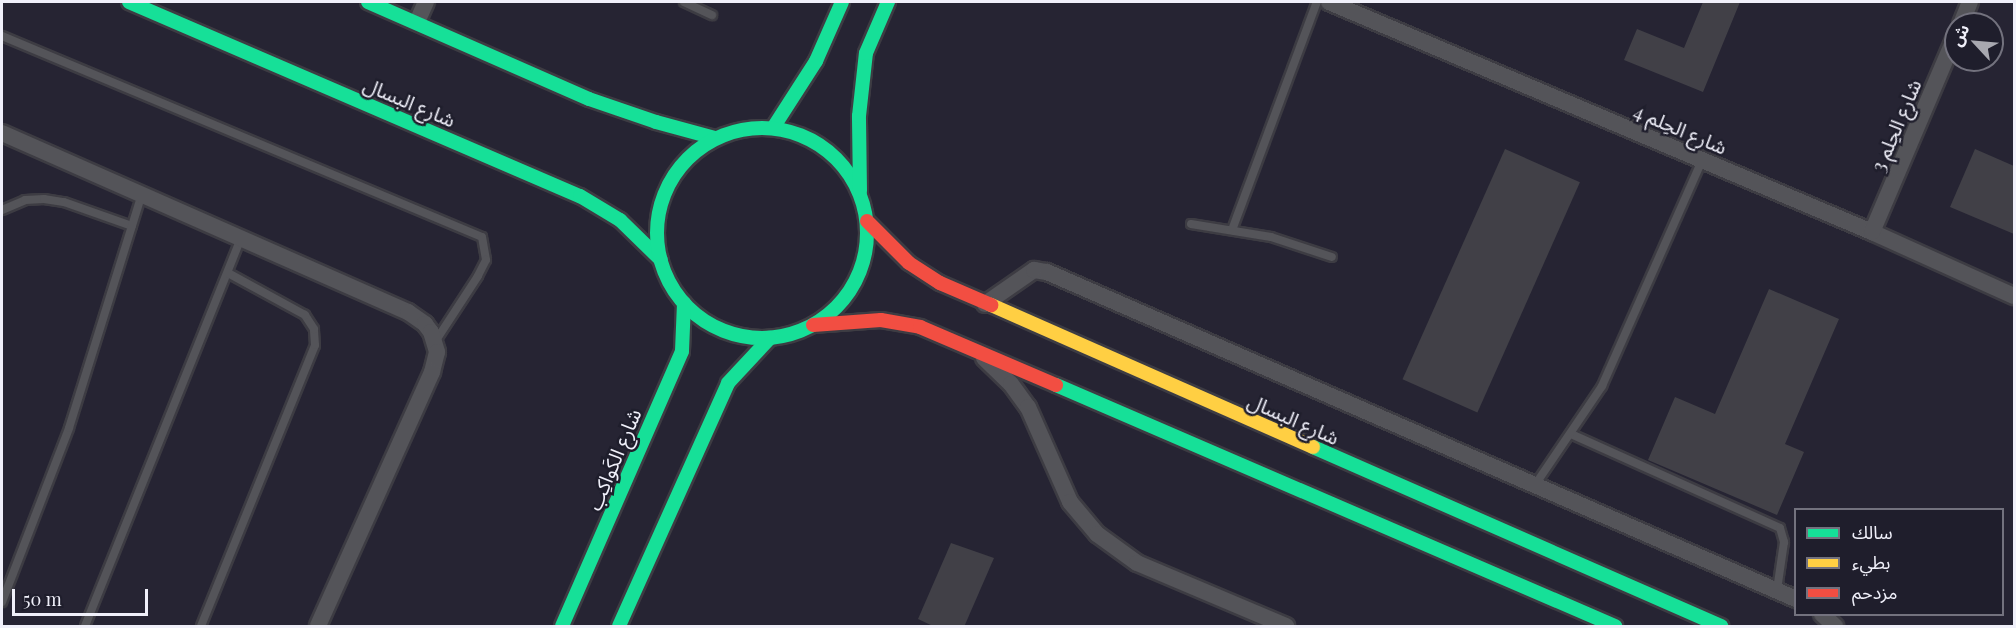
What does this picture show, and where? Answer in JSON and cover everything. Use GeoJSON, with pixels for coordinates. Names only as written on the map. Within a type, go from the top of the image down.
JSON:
{"type":"FeatureCollection","features":[{"type":"Feature","properties":{"kind":"street","name":"شارع البسال"},"geometry":{"type":"LineString","coordinates":[[129,2],[580,196],[620,220],[661,260]]}},
{"type":"Feature","properties":{"kind":"street"},"geometry":{"type":"LineString","coordinates":[[368,2],[589,99],[656,122],[716,138]]}},
{"type":"Feature","properties":{"kind":"street"},"geometry":{"type":"LineString","coordinates":[[417,22],[426,2]]}},
{"type":"Feature","properties":{"kind":"street"},"geometry":{"type":"LineString","coordinates":[[773,128],[816,61],[842,2]]}},
{"type":"Feature","properties":{"kind":"street"},"geometry":{"type":"LineString","coordinates":[[860,193],[846,168],[826,148],[801,134],[773,128],[744,129],[716,138],[692,155],[673,177],[662,203],[657,231],[661,260],[670,283],[684,303],[702,319],[723,331],[746,337],[770,338],[813,325],[833,310],[849,292],[857,277],[867,246],[867,221],[860,193],[859,117],[866,53],[888,2]]}},
{"type":"Feature","properties":{"kind":"street","name":"شارع الحِلم 4"},"geometry":{"type":"LineString","coordinates":[[1337,3],[1872,232],[2014,296]]}},
{"type":"Feature","properties":{"kind":"street","name":"شارع الحِلم 3"},"geometry":{"type":"LineString","coordinates":[[1872,232],[1944,63]]}},
{"type":"Feature","properties":{"kind":"street"},"geometry":{"type":"LineString","coordinates":[[2,133],[408,312],[425,324],[435,342],[437,352],[432,372],[318,627]]}},
{"type":"Feature","properties":{"kind":"street","name":"شارع البسال"},"geometry":{"type":"LineString","coordinates":[[867,221],[909,263],[940,283],[1721,627]]}},
{"type":"Feature","properties":{"kind":"street"},"geometry":{"type":"LineString","coordinates":[[985,304],[1034,270],[1047,272],[1794,598]]}},
{"type":"Feature","properties":{"kind":"street","name":"شارع الكَواكِب"},"geometry":{"type":"LineString","coordinates":[[562,627],[681,351],[684,303]]}},
{"type":"Feature","properties":{"kind":"street"},"geometry":{"type":"LineString","coordinates":[[813,325],[881,320],[920,327],[1615,627]]}},
{"type":"Feature","properties":{"kind":"street"},"geometry":{"type":"LineString","coordinates":[[620,627],[728,383],[770,338]]}},
{"type":"Feature","properties":{"kind":"street"},"geometry":{"type":"LineString","coordinates":[[977,351],[1011,384],[1028,407],[1070,502],[1097,534],[1137,562],[1286,627]]}},
{"type":"Feature","properties":{"kind":"street"},"geometry":{"type":"LineString","coordinates":[[1823,616],[1835,627]]}},
{"type":"Feature","properties":{"kind":"lane"},"geometry":{"type":"LineString","coordinates":[[684,2],[712,15]]}},
{"type":"Feature","properties":{"kind":"lane"},"geometry":{"type":"LineString","coordinates":[[1232,230],[1317,2]]}},
{"type":"Feature","properties":{"kind":"lane"},"geometry":{"type":"LineString","coordinates":[[2,36],[482,237],[486,260],[435,342]]}},
{"type":"Feature","properties":{"kind":"lane"},"geometry":{"type":"LineString","coordinates":[[1535,485],[1602,386],[1702,160]]}},
{"type":"Feature","properties":{"kind":"lane"},"geometry":{"type":"LineString","coordinates":[[2,602],[65,439],[142,194]]}},
{"type":"Feature","properties":{"kind":"lane"},"geometry":{"type":"LineString","coordinates":[[2,210],[25,200],[44,199],[64,202],[132,226]]}},
{"type":"Feature","properties":{"kind":"lane"},"geometry":{"type":"LineString","coordinates":[[1191,224],[1284,240],[1332,257]]}},
{"type":"Feature","properties":{"kind":"lane"},"geometry":{"type":"LineString","coordinates":[[85,627],[241,238]]}},
{"type":"Feature","properties":{"kind":"lane"},"geometry":{"type":"LineString","coordinates":[[201,627],[315,345],[314,329],[304,315],[228,273]]}},
{"type":"Feature","properties":{"kind":"lane"},"geometry":{"type":"LineString","coordinates":[[1571,434],[1780,528],[1784,542],[1776,591]]}},
{"type":"Feature","properties":{"kind":"shaded area"},"geometry":{"type":"Polygon","coordinates":[[[2,2],[2014,2],[2014,626],[2,626],[2,2]]]}},
{"type":"Feature","properties":{"kind":"building"},"geometry":{"type":"Polygon","coordinates":[[[1703,2],[1740,2],[1703,92],[1624,60],[1637,29],[1684,48],[1703,2]]]}},
{"type":"Feature","properties":{"kind":"building"},"geometry":{"type":"Polygon","coordinates":[[[1505,149],[1580,182],[1477,413],[1403,379],[1505,149]]]}},
{"type":"Feature","properties":{"kind":"building"},"geometry":{"type":"Polygon","coordinates":[[[1975,149],[2014,166],[2014,234],[1950,207],[1975,149]]]}},
{"type":"Feature","properties":{"kind":"building"},"geometry":{"type":"Polygon","coordinates":[[[1769,289],[1839,319],[1785,444],[1804,452],[1777,515],[1648,460],[1675,397],[1715,414],[1769,289]]]}},
{"type":"Feature","properties":{"kind":"building"},"geometry":{"type":"Polygon","coordinates":[[[951,543],[994,558],[964,627],[935,627],[918,619],[951,543]]]}},
{"type":"Feature","properties":{"kind":"traffic: fast"},"geometry":{"type":"LineString","coordinates":[[129,2],[580,196],[620,220],[661,260]]}},
{"type":"Feature","properties":{"kind":"traffic: fast"},"geometry":{"type":"LineString","coordinates":[[368,2],[589,99],[656,122],[715,138]]}},
{"type":"Feature","properties":{"kind":"traffic: fast"},"geometry":{"type":"LineString","coordinates":[[773,128],[816,61],[842,2]]}},
{"type":"Feature","properties":{"kind":"traffic: fast"},"geometry":{"type":"LineString","coordinates":[[860,191],[859,116],[866,53],[888,2]]}},
{"type":"Feature","properties":{"kind":"traffic: fast"},"geometry":{"type":"LineString","coordinates":[[762,128],[782,130],[802,136],[820,146],[836,159],[849,175],[859,193],[865,213],[867,233],[865,253],[859,273],[849,291],[836,307],[820,320],[802,330],[782,336],[762,338],[742,336],[722,330],[704,320],[688,307],[675,291],[665,273],[659,253],[657,233],[659,213],[665,193],[675,175],[688,159],[704,146],[722,136],[742,130],[762,128]]}},
{"type":"Feature","properties":{"kind":"traffic: fast"},"geometry":{"type":"LineString","coordinates":[[562,626],[682,351],[684,303]]}},
{"type":"Feature","properties":{"kind":"traffic: fast"},"geometry":{"type":"LineString","coordinates":[[619,626],[728,383],[770,338]]}},
{"type":"Feature","properties":{"kind":"traffic: fast"},"geometry":{"type":"LineString","coordinates":[[1056,385],[1615,626]]}},
{"type":"Feature","properties":{"kind":"traffic: fast"},"geometry":{"type":"LineString","coordinates":[[1313,447],[1721,626]]}},
{"type":"Feature","properties":{"kind":"traffic: slow"},"geometry":{"type":"LineString","coordinates":[[991,305],[1313,447]]}},
{"type":"Feature","properties":{"kind":"traffic: jam"},"geometry":{"type":"LineString","coordinates":[[867,221],[909,263],[940,283],[991,305]]}},
{"type":"Feature","properties":{"kind":"traffic: jam"},"geometry":{"type":"LineString","coordinates":[[813,325],[881,320],[920,327],[1056,385]]}}]}
